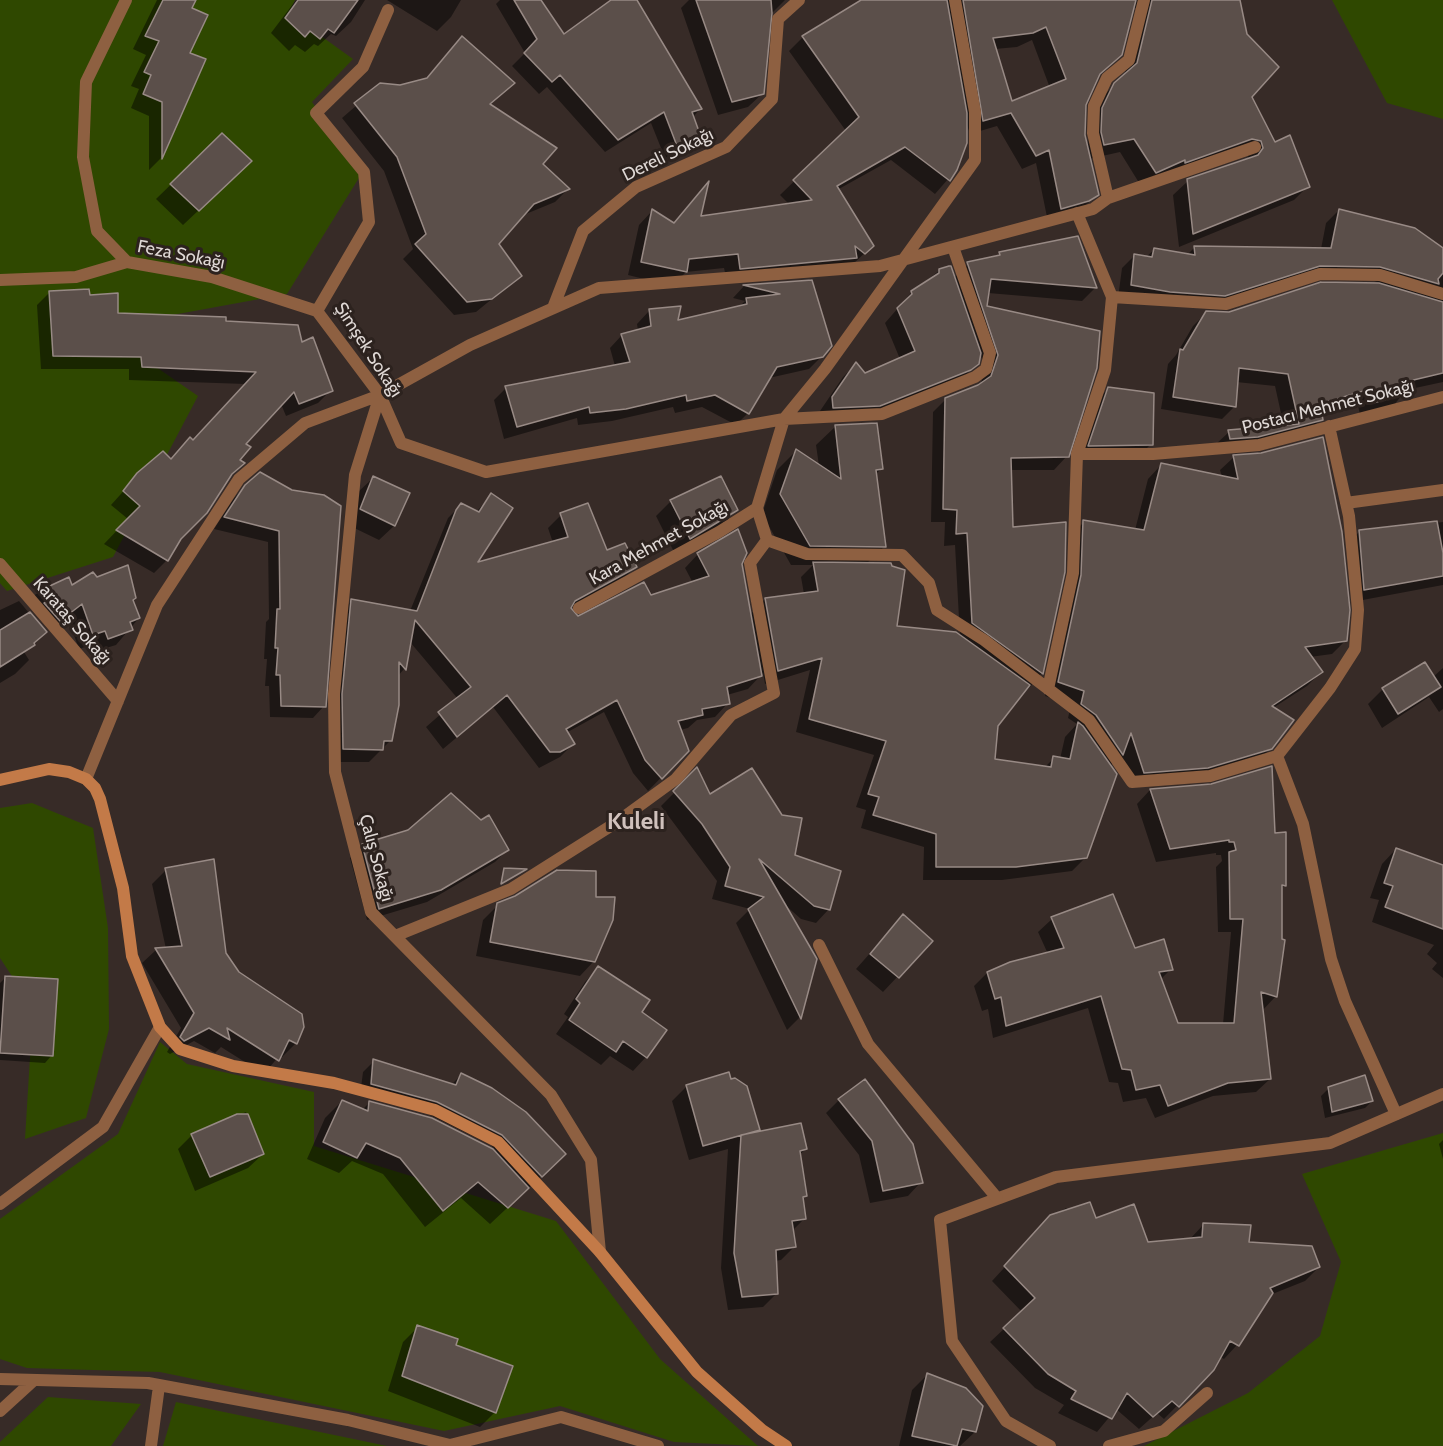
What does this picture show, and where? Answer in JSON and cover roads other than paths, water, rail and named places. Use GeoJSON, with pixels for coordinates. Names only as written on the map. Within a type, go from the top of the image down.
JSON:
{"type":"FeatureCollection","features":[{"type":"Feature","properties":{"kind":"street"},"geometry":{"type":"LineString","coordinates":[[126,0],[86,82],[83,157],[97,231],[127,262]]}},
{"type":"Feature","properties":{"kind":"street","name":"Dereli Sokağı"},"geometry":{"type":"LineString","coordinates":[[553,308],[584,231],[636,187],[726,147],[772,99],[778,19],[799,0]]}},
{"type":"Feature","properties":{"kind":"street"},"geometry":{"type":"LineString","coordinates":[[767,540],[757,508],[783,419],[825,369],[975,160],[975,112],[956,0]]}},
{"type":"Feature","properties":{"kind":"street"},"geometry":{"type":"LineString","coordinates":[[1108,198],[1093,133],[1094,105],[1107,78],[1129,60],[1144,0]]}},
{"type":"Feature","properties":{"kind":"street","name":"Şimşek Sokağı"},"geometry":{"type":"LineString","coordinates":[[388,10],[363,67],[316,113],[364,172],[369,222],[317,311],[380,395],[401,443],[486,472],[783,419],[882,414],[975,376],[986,369],[990,353],[953,247]]}},
{"type":"Feature","properties":{"kind":"street"},"geometry":{"type":"LineString","coordinates":[[86,779],[157,605],[239,478],[305,423],[380,395],[470,345],[599,288],[880,266],[1093,209],[1108,198],[1255,147]]}},
{"type":"Feature","properties":{"kind":"street"},"geometry":{"type":"LineString","coordinates":[[1048,689],[1073,573],[1077,454],[1105,370],[1112,297],[1077,213]]}},
{"type":"Feature","properties":{"kind":"street","name":"Feza Sokağı"},"geometry":{"type":"LineString","coordinates":[[0,280],[75,277],[127,262],[212,277],[317,311]]}},
{"type":"Feature","properties":{"kind":"street"},"geometry":{"type":"LineString","coordinates":[[1112,297],[1226,304],[1320,274],[1380,275],[1443,294]]}},
{"type":"Feature","properties":{"kind":"street","name":"Çalış Sokağı"},"geometry":{"type":"LineString","coordinates":[[380,395],[355,475],[334,694],[335,772],[371,912],[552,1095],[591,1160],[600,1252]]}},
{"type":"Feature","properties":{"kind":"street","name":"Postacı Mehmet Sokağı"},"geometry":{"type":"LineString","coordinates":[[1077,454],[1153,454],[1259,445],[1443,397]]}},
{"type":"Feature","properties":{"kind":"street"},"geometry":{"type":"LineString","coordinates":[[767,540],[807,554],[903,555],[928,583],[938,610],[984,640],[1089,720],[1132,782],[1210,776],[1277,756],[1330,688],[1355,649],[1358,610],[1346,503],[1329,426]]}},
{"type":"Feature","properties":{"kind":"street"},"geometry":{"type":"LineString","coordinates":[[1346,503],[1443,489]]}},
{"type":"Feature","properties":{"kind":"street","name":"Kara Mehmet Sokağı"},"geometry":{"type":"LineString","coordinates":[[579,608],[719,532],[757,508]]}},
{"type":"Feature","properties":{"kind":"street"},"geometry":{"type":"LineString","coordinates":[[394,936],[511,889],[617,822],[676,779],[731,715],[774,693],[750,563],[767,540]]}},
{"type":"Feature","properties":{"kind":"street","name":"Karataş Sokağı"},"geometry":{"type":"LineString","coordinates":[[0,564],[118,701]]}},
{"type":"Feature","properties":{"kind":"street"},"geometry":{"type":"LineString","coordinates":[[1277,756],[1303,824],[1331,959],[1345,1001],[1396,1114]]}},
{"type":"Feature","properties":{"kind":"street"},"geometry":{"type":"LineString","coordinates":[[0,780],[50,769],[69,772],[86,779],[100,799],[123,888],[132,956],[160,1027],[180,1049],[233,1066],[334,1083],[435,1110],[498,1142],[600,1252],[697,1372],[762,1430],[786,1446]]}},
{"type":"Feature","properties":{"kind":"street"},"geometry":{"type":"LineString","coordinates":[[819,945],[867,1044],[997,1198]]}},
{"type":"Feature","properties":{"kind":"street"},"geometry":{"type":"LineString","coordinates":[[0,1204],[103,1126],[160,1027]]}},
{"type":"Feature","properties":{"kind":"street"},"geometry":{"type":"LineString","coordinates":[[1050,1446],[1006,1421],[952,1341],[940,1220],[1056,1177],[1330,1143],[1443,1094]]}},
{"type":"Feature","properties":{"kind":"street"},"geometry":{"type":"LineString","coordinates":[[0,1379],[159,1386],[348,1420],[450,1445],[561,1417],[658,1446]]}},
{"type":"Feature","properties":{"kind":"street"},"geometry":{"type":"LineString","coordinates":[[0,1411],[34,1380]]}},
{"type":"Feature","properties":{"kind":"street"},"geometry":{"type":"LineString","coordinates":[[151,1446],[159,1386]]}},
{"type":"Feature","properties":{"kind":"street"},"geometry":{"type":"LineString","coordinates":[[1109,1446],[1164,1431],[1208,1393]]}},
{"type":"Feature","properties":{"kind":"district","name":"Kuleli"},"geometry":{"type":"Point","coordinates":[636,822]}}]}
